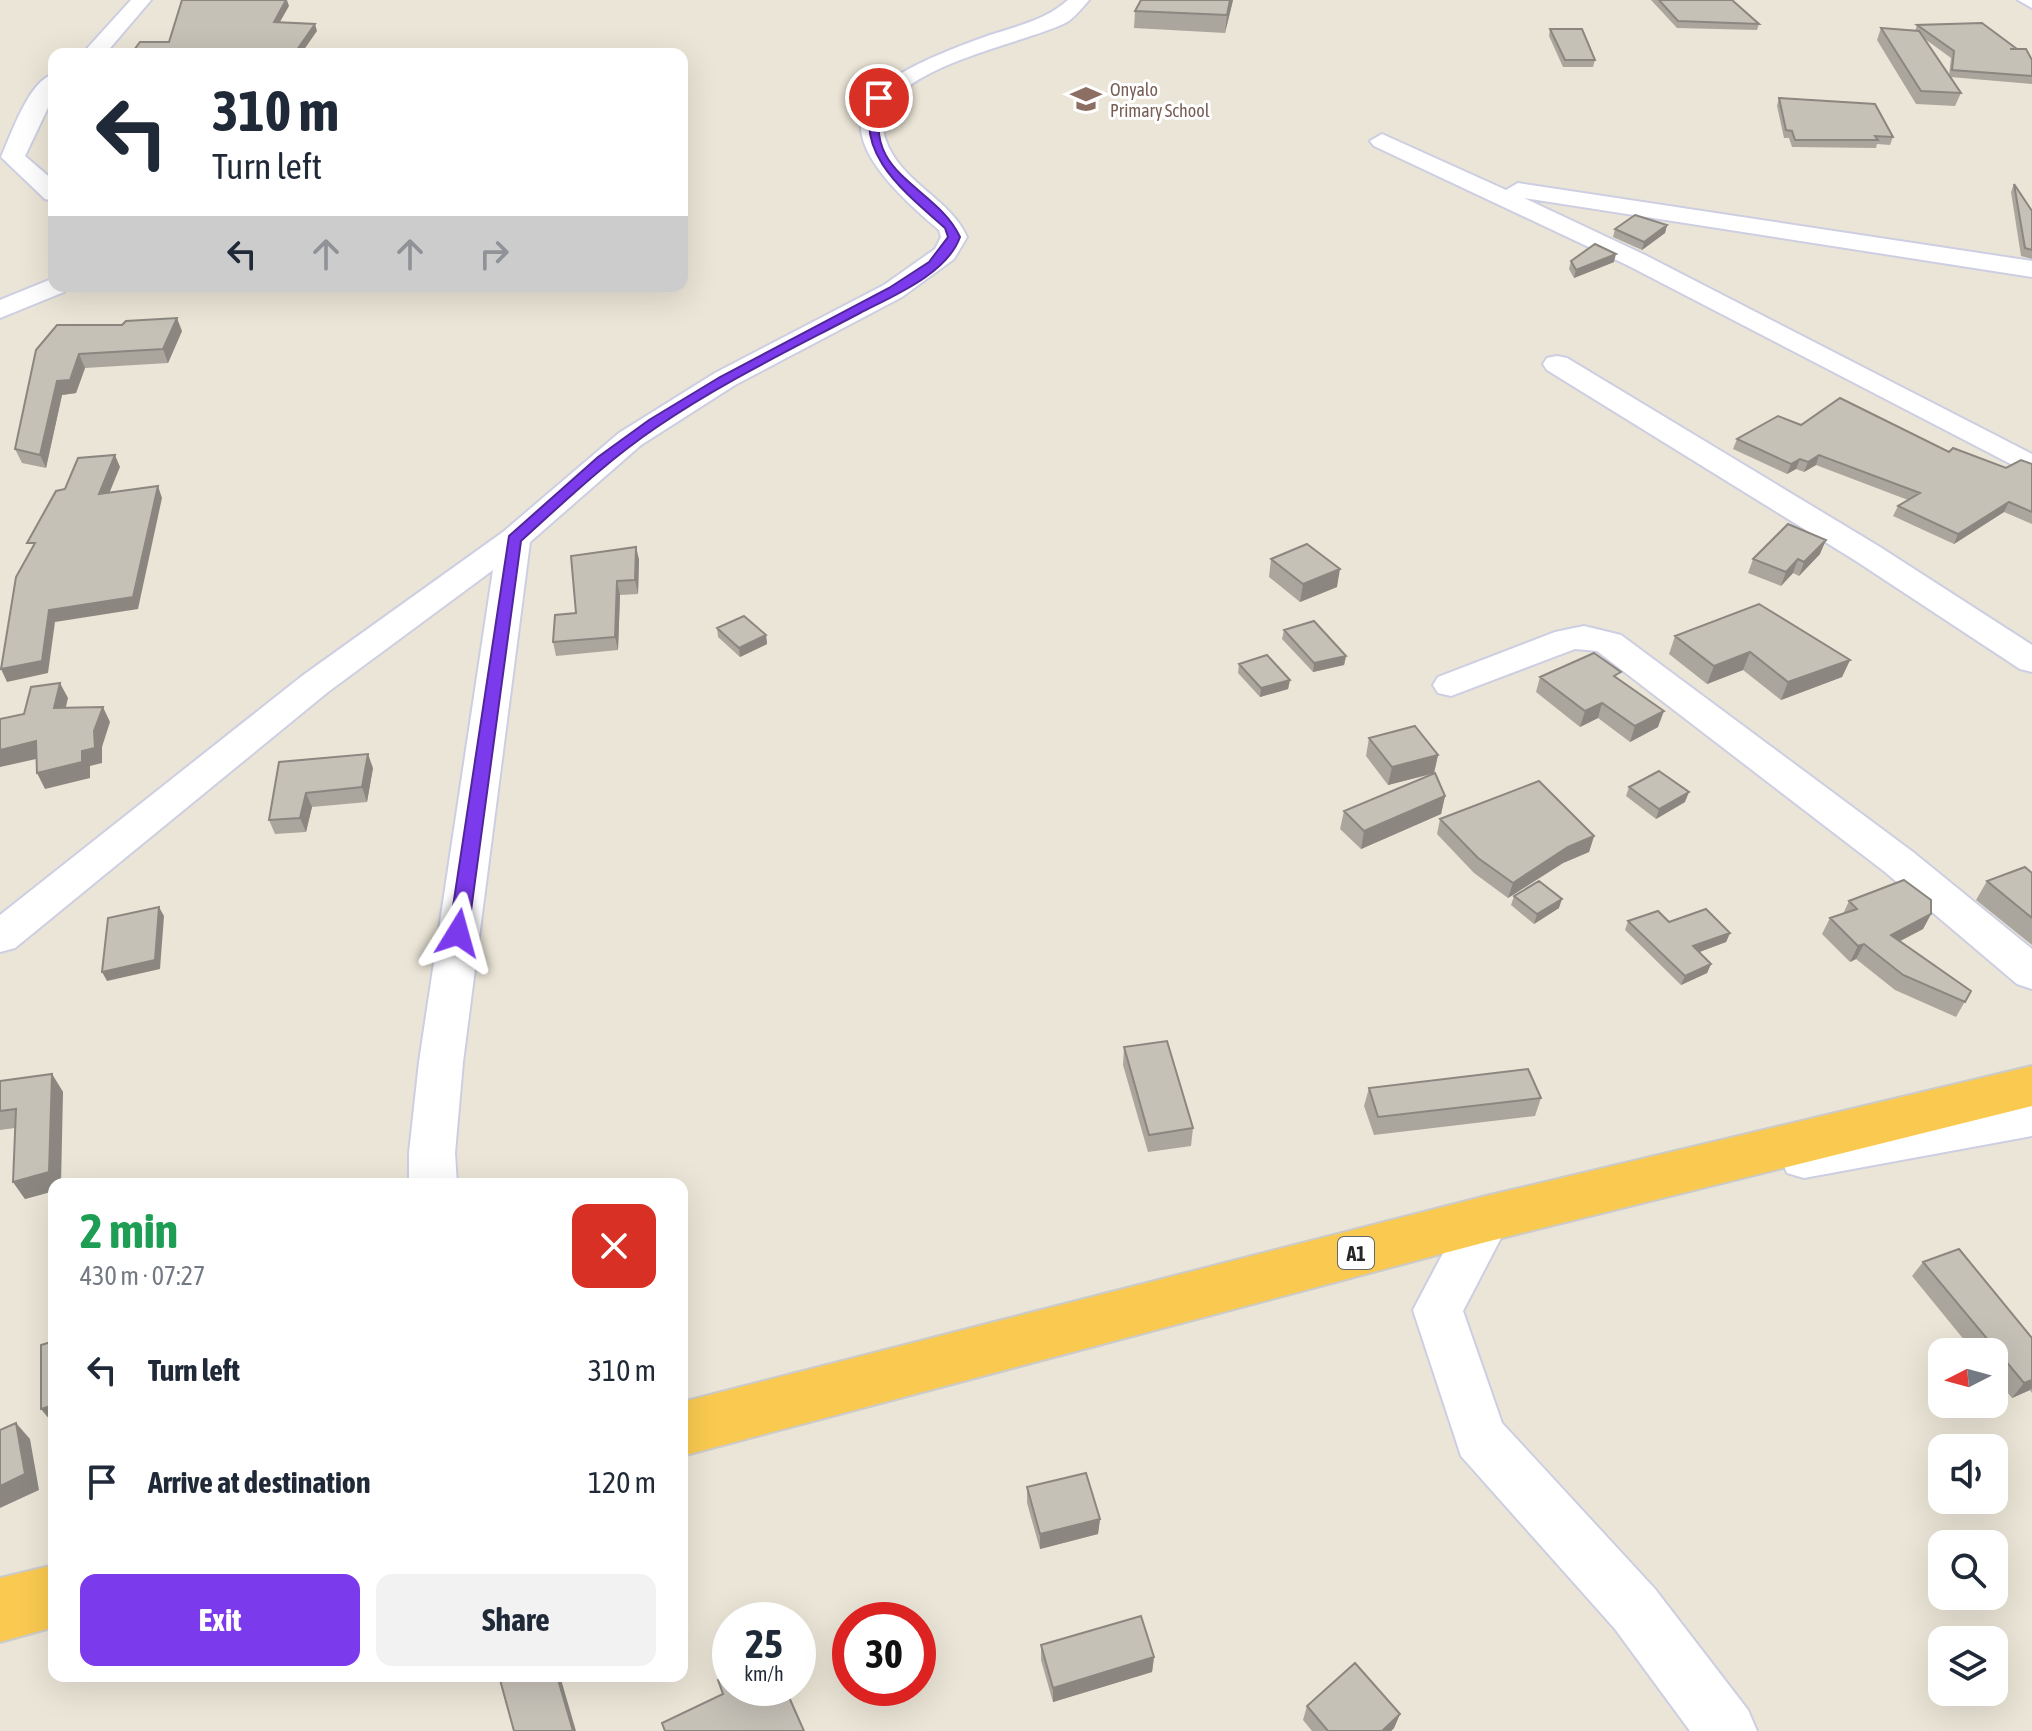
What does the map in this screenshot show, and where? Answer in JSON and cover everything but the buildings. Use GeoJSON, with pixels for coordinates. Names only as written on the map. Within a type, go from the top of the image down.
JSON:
{"type":"FeatureCollection","features":[{"type":"Feature","properties":{"kind":"highway","name":"A1"},"geometry":{"type":"LineString","coordinates":[[688,1427],[1486,1219],[2032,1086]]}},
{"type":"Feature","properties":{"kind":"highway"},"geometry":{"type":"LineString","coordinates":[[0,1610],[48,1598]]}},
{"type":"Feature","properties":{"kind":"street"},"geometry":{"type":"LineString","coordinates":[[100,48],[141,0]]}},
{"type":"Feature","properties":{"kind":"street"},"geometry":{"type":"LineString","coordinates":[[0,937],[315,684],[514,539],[603,460],[663,417],[725,379],[869,305],[945,254],[954,237],[950,227],[887,166],[875,140],[873,107],[879,98],[918,74],[1061,17],[1079,0]]}},
{"type":"Feature","properties":{"kind":"street"},"geometry":{"type":"LineString","coordinates":[[48,88],[35,105],[13,157],[48,189]]}},
{"type":"Feature","properties":{"kind":"street"},"geometry":{"type":"LineString","coordinates":[[1382,141],[1636,260],[2032,466]]}},
{"type":"Feature","properties":{"kind":"street"},"geometry":{"type":"LineString","coordinates":[[1473,184],[2032,269]]}},
{"type":"Feature","properties":{"kind":"street"},"geometry":{"type":"LineString","coordinates":[[0,310],[48,289]]}},
{"type":"Feature","properties":{"kind":"street"},"geometry":{"type":"LineString","coordinates":[[1557,364],[1856,547],[2032,661]]}},
{"type":"Feature","properties":{"kind":"street"},"geometry":{"type":"LineString","coordinates":[[433,1178],[432,1153],[441,1062],[514,539]]}},
{"type":"Feature","properties":{"kind":"street"},"geometry":{"type":"LineString","coordinates":[[1451,685],[1567,640],[1584,637],[1609,643],[1899,862],[2032,973]]}},
{"type":"Feature","properties":{"kind":"street"},"geometry":{"type":"LineString","coordinates":[[1727,1731],[1635,1609],[1480,1438],[1438,1310],[1486,1219],[2032,1117]]}},
{"type":"Feature","properties":{"kind":"place","name":"Onyalo Primary School"},"geometry":{"type":"Point","coordinates":[1086,99]}},
{"type":"Feature","properties":{"kind":"route"},"geometry":{"type":"LineString","coordinates":[[458,933],[514,539],[630,439],[725,379],[893,291],[933,264],[951,245],[954,237],[950,227],[905,186],[880,155],[872,118],[873,107],[879,98]]}}]}
